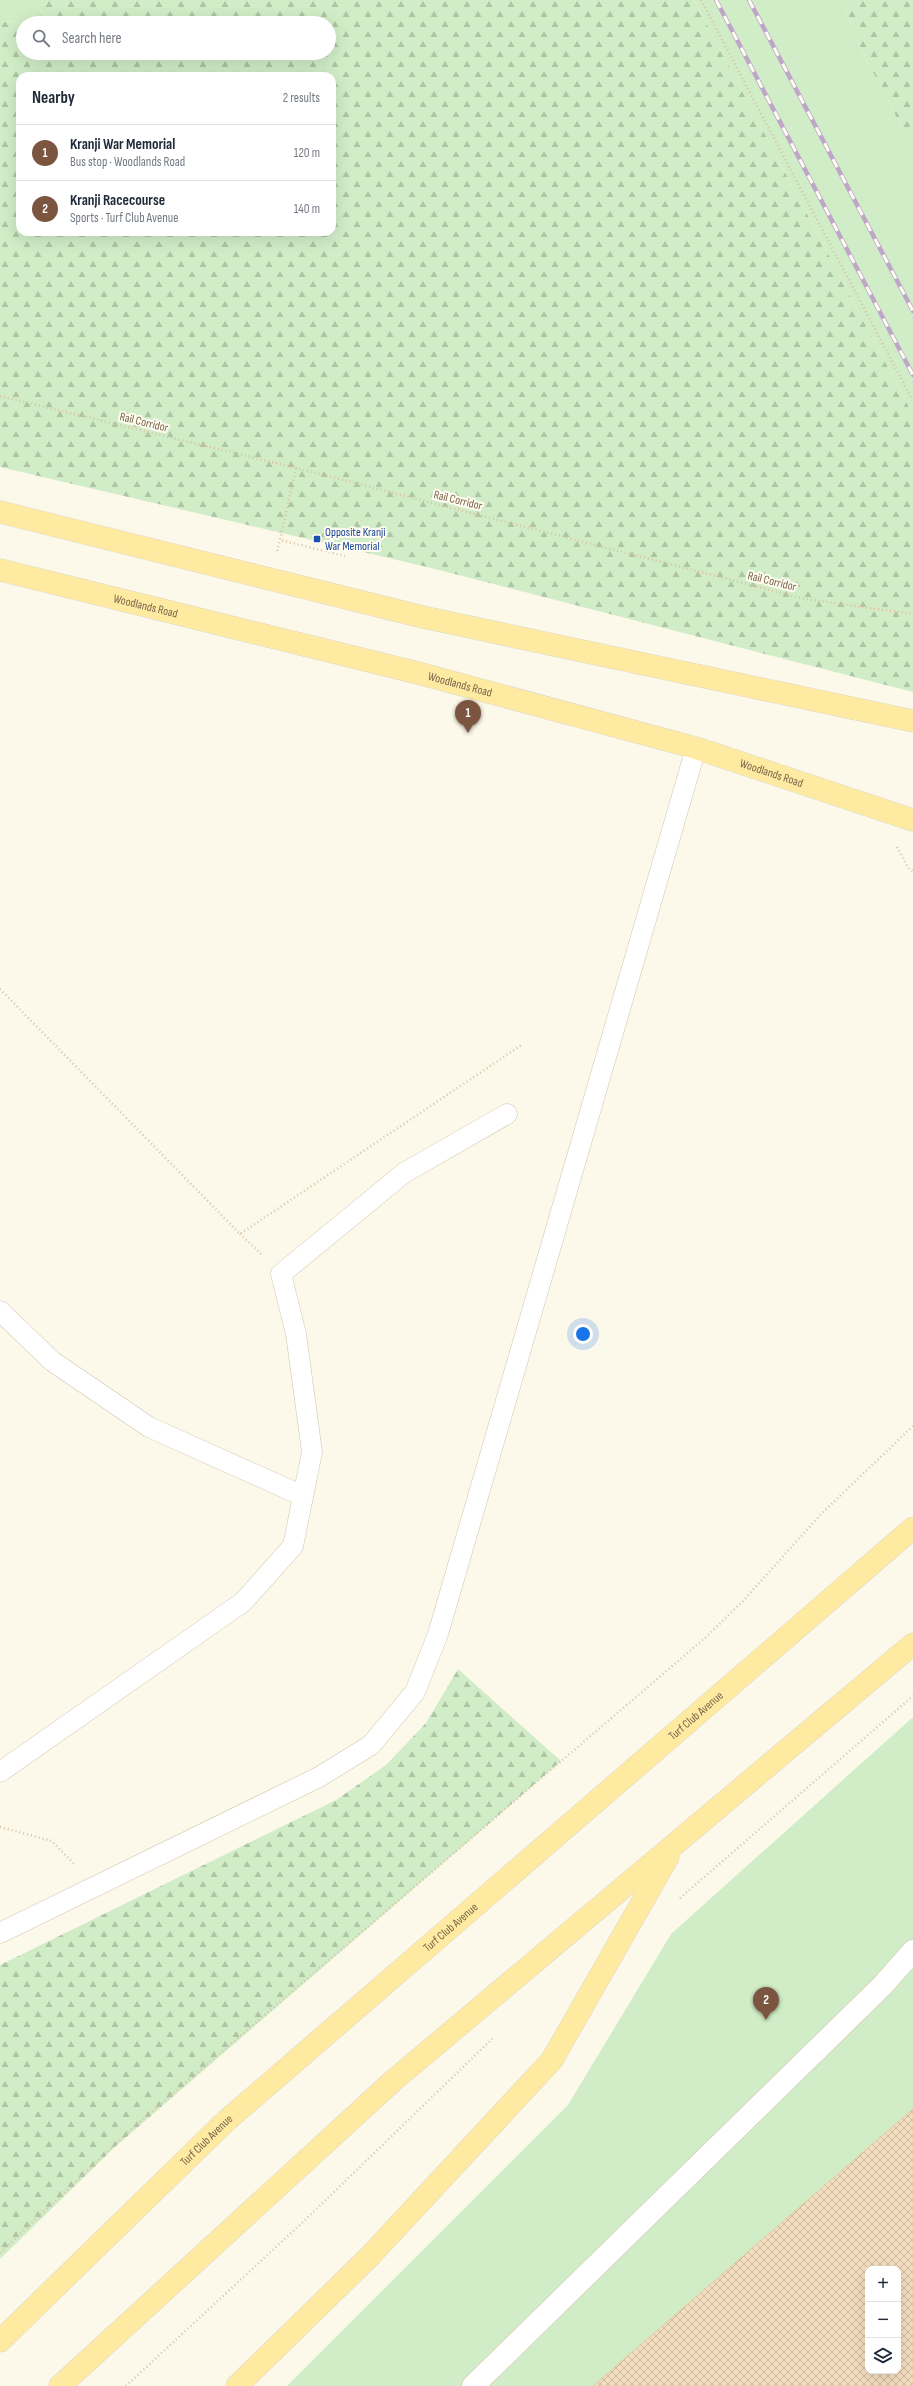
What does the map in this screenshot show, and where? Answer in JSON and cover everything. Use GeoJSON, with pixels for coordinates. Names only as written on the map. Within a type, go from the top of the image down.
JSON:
{"type":"FeatureCollection","features":[{"type":"Feature","properties":{"kind":"main road"},"geometry":{"type":"LineString","coordinates":[[0,512],[427,618],[913,721]]}},
{"type":"Feature","properties":{"kind":"main road","name":"Woodlands Road"},"geometry":{"type":"LineString","coordinates":[[0,570],[418,673],[696,748],[913,820]]}},
{"type":"Feature","properties":{"kind":"main road","name":"Turf Club Avenue"},"geometry":{"type":"LineString","coordinates":[[0,2340],[226,2121],[913,1528]]}},
{"type":"Feature","properties":{"kind":"main road"},"geometry":{"type":"LineString","coordinates":[[60,2386],[394,2080],[913,1644]]}},
{"type":"Feature","properties":{"kind":"main road"},"geometry":{"type":"LineString","coordinates":[[237,2386],[370,2256],[552,2060],[675,1844]]}},
{"type":"Feature","properties":{"kind":"street"},"geometry":{"type":"LineString","coordinates":[[473,2386],[883,1985],[913,1951]]}},
{"type":"Feature","properties":{"kind":"lane"},"geometry":{"type":"LineString","coordinates":[[0,1934],[318,1777],[371,1745],[415,1692],[438,1634],[696,748]]}},
{"type":"Feature","properties":{"kind":"lane"},"geometry":{"type":"LineString","coordinates":[[0,1772],[243,1602],[293,1546],[312,1452],[296,1334],[281,1274],[404,1173],[507,1114]]}},
{"type":"Feature","properties":{"kind":"lane"},"geometry":{"type":"LineString","coordinates":[[0,1311],[52,1361],[148,1427],[303,1496]]}},
{"type":"Feature","properties":{"kind":"path"},"geometry":{"type":"LineString","coordinates":[[701,0],[913,401]]}},
{"type":"Feature","properties":{"kind":"path","name":"Rail Corridor"},"geometry":{"type":"LineString","coordinates":[[0,396],[296,468],[805,599],[913,614]]}},
{"type":"Feature","properties":{"kind":"path"},"geometry":{"type":"LineString","coordinates":[[296,468],[280,540],[345,556]]}},
{"type":"Feature","properties":{"kind":"path"},"geometry":{"type":"LineString","coordinates":[[0,989],[240,1234],[523,1044]]}},
{"type":"Feature","properties":{"kind":"path"},"geometry":{"type":"LineString","coordinates":[[0,2252],[128,2132],[705,1638],[743,1601],[820,1514],[913,1426]]}},
{"type":"Feature","properties":{"kind":"path"},"geometry":{"type":"LineString","coordinates":[[674,1903],[913,1696]]}},
{"type":"Feature","properties":{"kind":"path"},"geometry":{"type":"LineString","coordinates":[[0,1827],[52,1841],[95,1886]]}},
{"type":"Feature","properties":{"kind":"path"},"geometry":{"type":"LineString","coordinates":[[126,2386],[304,2221],[499,2032]]}},
{"type":"Feature","properties":{"kind":"green space"},"geometry":{"type":"Polygon","coordinates":[[[0,0],[42,0],[40,16],[16,16],[16,21],[0,22],[0,0]]]}},
{"type":"Feature","properties":{"kind":"green space"},"geometry":{"type":"Polygon","coordinates":[[[42,0],[694,0],[913,415],[913,692],[427,567],[0,467],[0,22],[16,21],[16,60],[336,60],[336,16],[40,16],[42,0]]]}},
{"type":"Feature","properties":{"kind":"green space"},"geometry":{"type":"Polygon","coordinates":[[[694,0],[842,0],[861,49],[913,149],[913,415],[694,0]]]}},
{"type":"Feature","properties":{"kind":"green space"},"geometry":{"type":"Polygon","coordinates":[[[842,0],[913,0],[913,149],[861,49],[842,0]]]}},
{"type":"Feature","properties":{"kind":"green space"},"geometry":{"type":"Polygon","coordinates":[[[458,1669],[561,1761],[115,2147],[0,2259],[0,1965],[336,1800],[386,1765],[426,1723],[458,1669]]]}},
{"type":"Feature","properties":{"kind":"green space"},"geometry":{"type":"Polygon","coordinates":[[[913,1717],[913,2386],[287,2386],[568,2105],[671,1934],[913,1717]]]}},
{"type":"Feature","properties":{"kind":"building"},"geometry":{"type":"Polygon","coordinates":[[[913,2109],[913,2386],[593,2386],[913,2109]]]}},
{"type":"Feature","properties":{"kind":"railway"},"geometry":{"type":"LineString","coordinates":[[716,0],[913,375]]}},
{"type":"Feature","properties":{"kind":"railway"},"geometry":{"type":"LineString","coordinates":[[749,0],[913,311]]}},
{"type":"Feature","properties":{"kind":"place","name":"Opposite Kranji War Memorial"},"geometry":{"type":"Point","coordinates":[317,539]}},
{"type":"Feature","properties":{"kind":"place","name":"Kranji War Memorial"},"geometry":{"type":"Point","coordinates":[468,733]}},
{"type":"Feature","properties":{"kind":"place","name":"Kranji Racecourse"},"geometry":{"type":"Point","coordinates":[766,2020]}}]}
